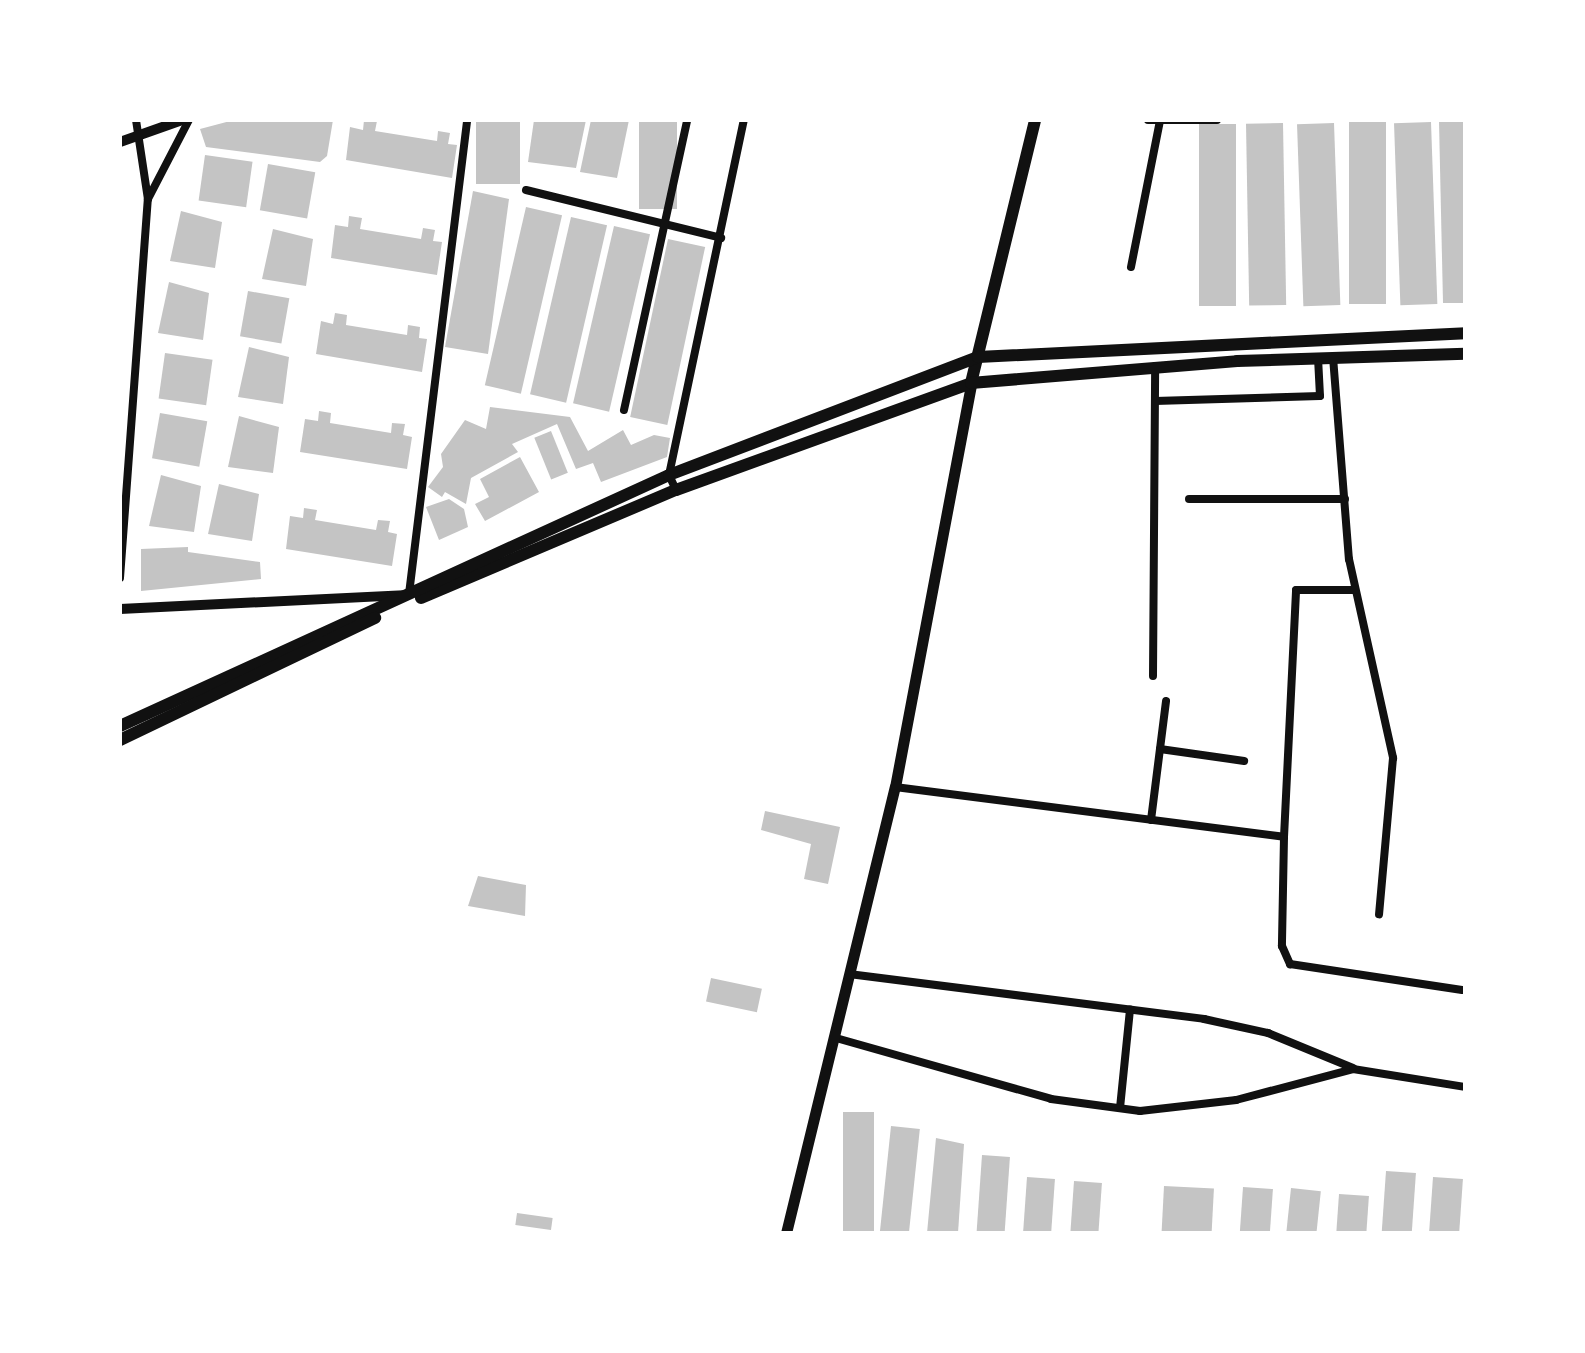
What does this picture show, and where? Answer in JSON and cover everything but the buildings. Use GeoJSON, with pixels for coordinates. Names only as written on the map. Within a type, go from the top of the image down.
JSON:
{"type":"FeatureCollection","features":[{"type":"Feature","properties":{"kind":"main road"},"geometry":{"type":"LineString","coordinates":[[786,1233],[895,787],[971,383],[1034,120]]}},
{"type":"Feature","properties":{"kind":"main road"},"geometry":{"type":"LineString","coordinates":[[120,726],[669,475],[978,358],[1465,333]]}},
{"type":"Feature","properties":{"kind":"main road"},"geometry":{"type":"LineString","coordinates":[[120,740],[366,622],[676,490],[971,383],[1155,366],[1465,354]]}},
{"type":"Feature","properties":{"kind":"street"},"geometry":{"type":"LineString","coordinates":[[120,578],[148,199],[136,120]]}},
{"type":"Feature","properties":{"kind":"street"},"geometry":{"type":"LineString","coordinates":[[120,142],[185,120]]}},
{"type":"Feature","properties":{"kind":"street"},"geometry":{"type":"LineString","coordinates":[[148,199],[185,120]]}},
{"type":"Feature","properties":{"kind":"street"},"geometry":{"type":"LineString","coordinates":[[120,609],[409,594],[467,120]]}},
{"type":"Feature","properties":{"kind":"street"},"geometry":{"type":"LineString","coordinates":[[624,410],[687,120]]}},
{"type":"Feature","properties":{"kind":"street"},"geometry":{"type":"LineString","coordinates":[[676,490],[669,475],[744,120]]}},
{"type":"Feature","properties":{"kind":"street"},"geometry":{"type":"LineString","coordinates":[[1148,120],[1217,120]]}},
{"type":"Feature","properties":{"kind":"street"},"geometry":{"type":"LineString","coordinates":[[1131,267],[1160,122]]}},
{"type":"Feature","properties":{"kind":"street"},"geometry":{"type":"LineString","coordinates":[[526,190],[721,238]]}},
{"type":"Feature","properties":{"kind":"street"},"geometry":{"type":"LineString","coordinates":[[1333,357],[1354,590],[1393,758],[1378,914]]}},
{"type":"Feature","properties":{"kind":"street"},"geometry":{"type":"LineString","coordinates":[[1155,401],[1320,396],[1318,358]]}},
{"type":"Feature","properties":{"kind":"street"},"geometry":{"type":"LineString","coordinates":[[1154,676],[1155,366]]}},
{"type":"Feature","properties":{"kind":"street"},"geometry":{"type":"LineString","coordinates":[[1189,500],[1345,498]]}},
{"type":"Feature","properties":{"kind":"street"},"geometry":{"type":"LineString","coordinates":[[1354,590],[1296,590],[1282,946],[1290,964],[1462,990]]}},
{"type":"Feature","properties":{"kind":"street"},"geometry":{"type":"LineString","coordinates":[[1150,820],[1166,701]]}},
{"type":"Feature","properties":{"kind":"street"},"geometry":{"type":"LineString","coordinates":[[1160,749],[1244,761]]}},
{"type":"Feature","properties":{"kind":"street"},"geometry":{"type":"LineString","coordinates":[[895,787],[1284,837]]}},
{"type":"Feature","properties":{"kind":"street"},"geometry":{"type":"LineString","coordinates":[[848,974],[1130,1010],[1268,1033],[1353,1068],[1465,1086]]}},
{"type":"Feature","properties":{"kind":"street"},"geometry":{"type":"LineString","coordinates":[[1120,1108],[1130,1010]]}},
{"type":"Feature","properties":{"kind":"street"},"geometry":{"type":"LineString","coordinates":[[836,1038],[1052,1098],[1120,1108],[1236,1100],[1353,1068]]}}]}
